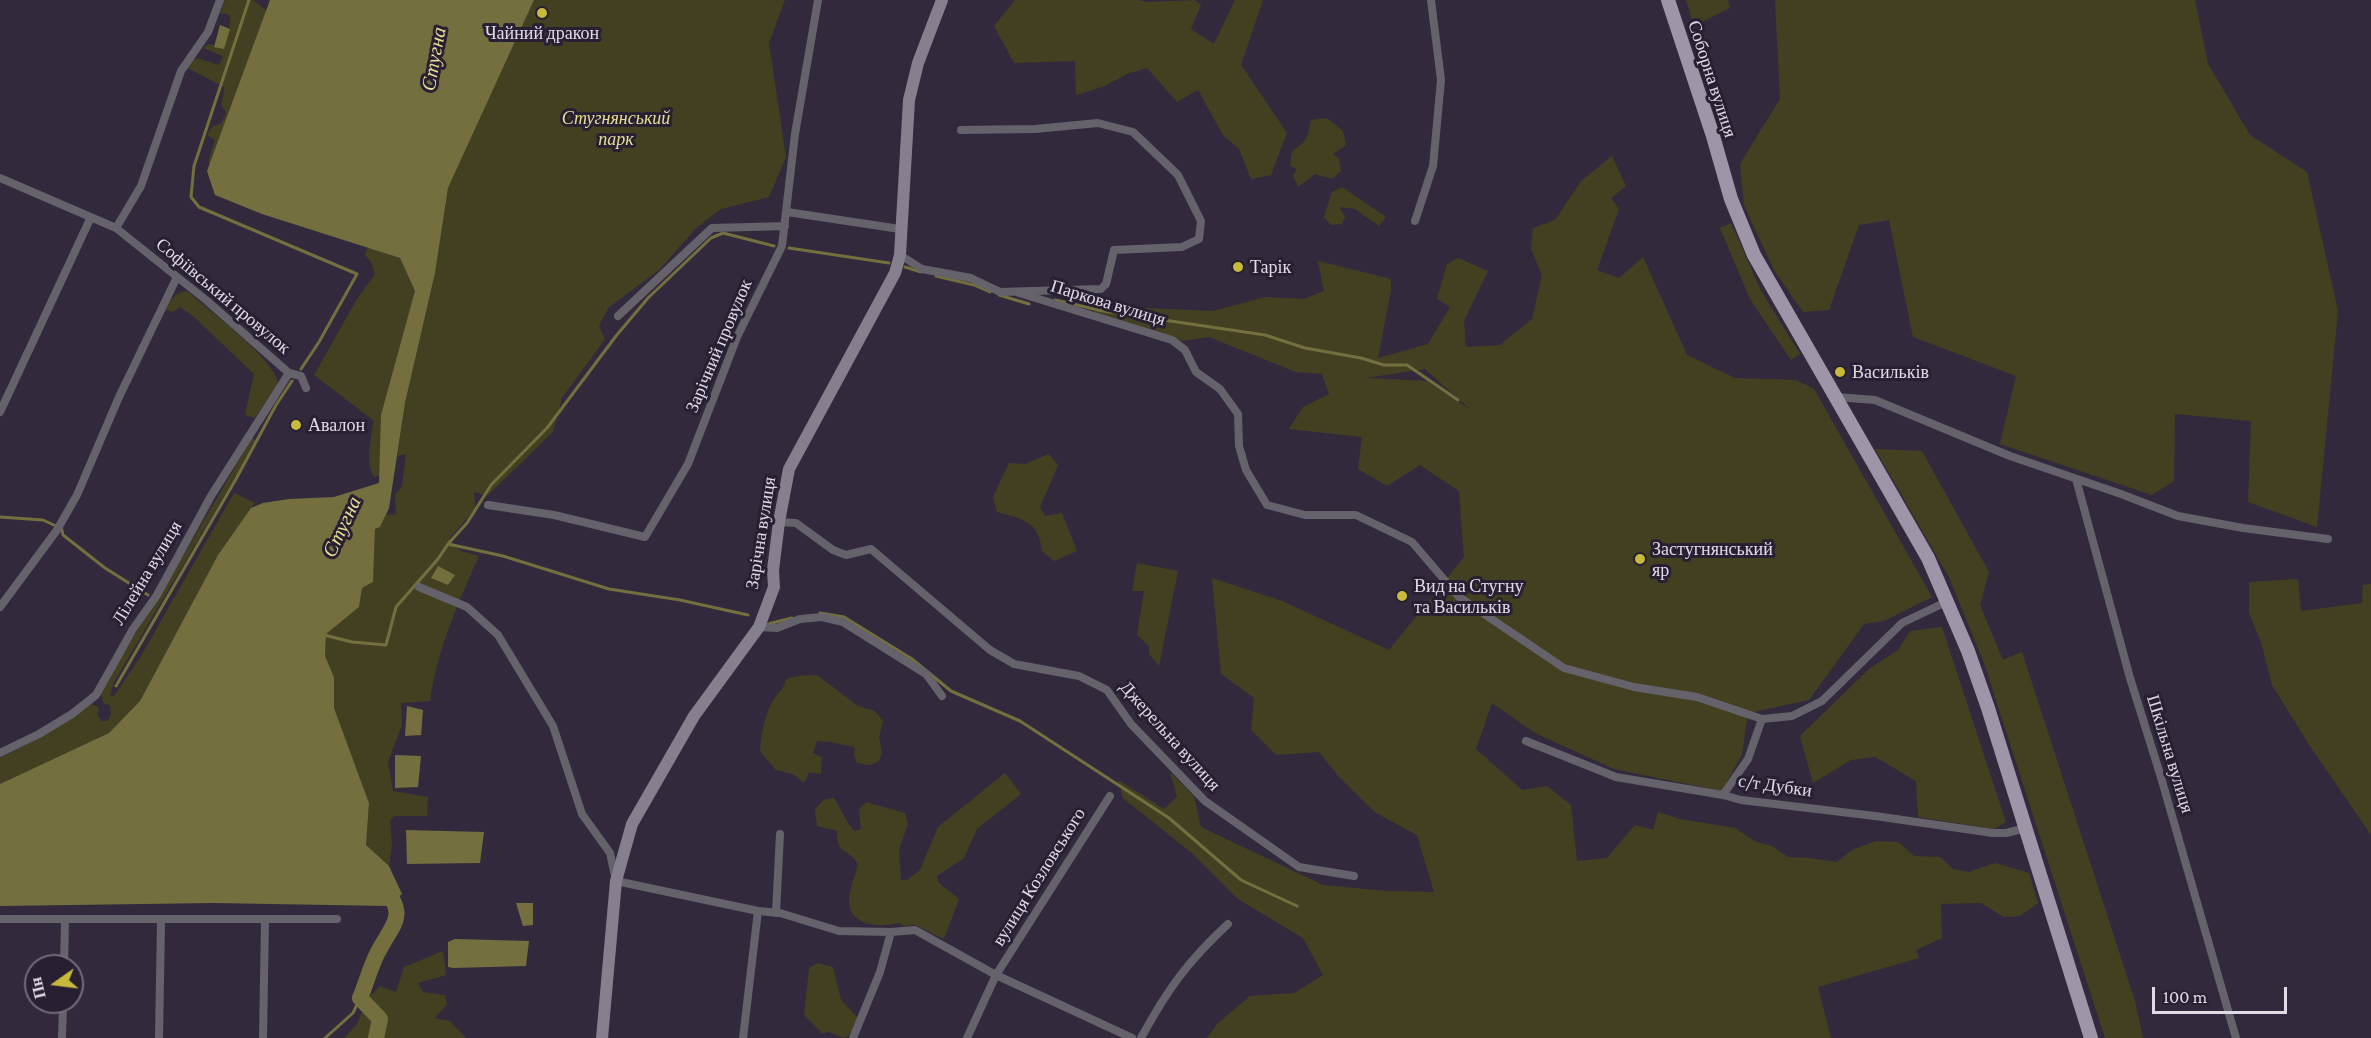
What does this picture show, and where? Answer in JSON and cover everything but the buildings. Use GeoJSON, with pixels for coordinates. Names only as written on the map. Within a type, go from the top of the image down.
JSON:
{"type":"FeatureCollection","features":[{"type":"Feature","properties":{"kind":"main road","name":"Соборна вулиця"},"geometry":{"type":"LineString","coordinates":[[1668,0],[1713,136],[1731,199],[1754,255],[1928,558],[1948,602],[1971,661],[2026,828],[2091,1038]]}},
{"type":"Feature","properties":{"kind":"street"},"geometry":{"type":"LineString","coordinates":[[116,228],[141,186],[181,71],[208,32],[220,0]]}},
{"type":"Feature","properties":{"kind":"street","name":"Зарічний провулок"},"geometry":{"type":"LineString","coordinates":[[488,505],[554,515],[645,537],[688,464],[737,337],[782,246],[795,134],[818,0]]}},
{"type":"Feature","properties":{"kind":"street","name":"Зарічна вулиця"},"geometry":{"type":"LineString","coordinates":[[602,1038],[616,881],[632,824],[694,716],[759,627],[774,587],[779,522],[789,469],[895,273],[900,255],[912,82],[942,0]]}},
{"type":"Feature","properties":{"kind":"street"},"geometry":{"type":"LineString","coordinates":[[1415,221],[1432,166],[1442,80],[1431,0]]}},
{"type":"Feature","properties":{"kind":"street"},"geometry":{"type":"LineString","coordinates":[[900,255],[922,269],[971,278],[1000,292],[1101,289],[1106,284],[1114,250],[1182,247],[1199,239],[1201,221],[1178,175],[1133,132],[1098,123],[1035,129],[961,130]]}},
{"type":"Feature","properties":{"kind":"street","name":"Софіївський провулок"},"geometry":{"type":"LineString","coordinates":[[0,178],[116,228],[177,277],[288,373],[301,376],[306,388]]}},
{"type":"Feature","properties":{"kind":"street"},"geometry":{"type":"LineString","coordinates":[[787,212],[900,229]]}},
{"type":"Feature","properties":{"kind":"street"},"geometry":{"type":"LineString","coordinates":[[0,412],[91,217]]}},
{"type":"Feature","properties":{"kind":"street"},"geometry":{"type":"LineString","coordinates":[[618,316],[712,228],[785,226]]}},
{"type":"Feature","properties":{"kind":"street"},"geometry":{"type":"LineString","coordinates":[[0,607],[57,530],[77,495],[119,397],[177,277]]}},
{"type":"Feature","properties":{"kind":"street","name":"Паркова вулиця"},"geometry":{"type":"LineString","coordinates":[[1016,291],[1172,340],[1185,350],[1196,372],[1220,389],[1238,414],[1239,446],[1246,470],[1267,505],[1305,515],[1356,515],[1412,542],[1432,563],[1458,597],[1564,668],[1626,685],[1697,697],[1762,719]]}},
{"type":"Feature","properties":{"kind":"street","name":"Лілейна вулиця"},"geometry":{"type":"LineString","coordinates":[[0,753],[39,734],[72,714],[96,695],[133,629],[157,594],[211,496],[288,373]]}},
{"type":"Feature","properties":{"kind":"street"},"geometry":{"type":"LineString","coordinates":[[1836,397],[1875,400],[2010,456],[2178,516],[2243,528],[2328,539]]}},
{"type":"Feature","properties":{"kind":"street","name":"Шкільна вулиця"},"geometry":{"type":"LineString","coordinates":[[2076,479],[2130,678],[2236,1038]]}},
{"type":"Feature","properties":{"kind":"street","name":"Джерельна вулиця"},"geometry":{"type":"LineString","coordinates":[[779,522],[796,524],[833,550],[846,555],[871,549],[990,650],[1014,664],[1079,676],[1107,690],[1131,724],[1205,801],[1299,867],[1354,876]]}},
{"type":"Feature","properties":{"kind":"street"},"geometry":{"type":"LineString","coordinates":[[419,587],[467,608],[498,635],[553,726],[582,814],[610,853],[616,881],[776,913],[839,931],[915,930],[996,975],[1132,1038]]}},
{"type":"Feature","properties":{"kind":"street"},"geometry":{"type":"LineString","coordinates":[[1723,795],[1748,759],[1762,719],[1792,716],[1822,701],[1902,623],[1948,602]]}},
{"type":"Feature","properties":{"kind":"street"},"geometry":{"type":"LineString","coordinates":[[759,627],[777,628],[801,619],[822,617],[843,622],[926,674],[942,696]]}},
{"type":"Feature","properties":{"kind":"street","name":"с/т Дубки"},"geometry":{"type":"LineString","coordinates":[[1526,741],[1616,777],[1741,800],[1993,832],[2006,833],[2026,828]]}},
{"type":"Feature","properties":{"kind":"street","name":"вулиця Козловського"},"geometry":{"type":"LineString","coordinates":[[967,1038],[996,975],[1110,796]]}},
{"type":"Feature","properties":{"kind":"street"},"geometry":{"type":"LineString","coordinates":[[776,913],[780,834]]}},
{"type":"Feature","properties":{"kind":"street"},"geometry":{"type":"LineString","coordinates":[[743,1038],[758,911]]}},
{"type":"Feature","properties":{"kind":"street"},"geometry":{"type":"LineString","coordinates":[[0,919],[161,921],[337,919]]}},
{"type":"Feature","properties":{"kind":"street"},"geometry":{"type":"LineString","coordinates":[[64,954],[65,920]]}},
{"type":"Feature","properties":{"kind":"street"},"geometry":{"type":"LineString","coordinates":[[263,1038],[265,920]]}},
{"type":"Feature","properties":{"kind":"street"},"geometry":{"type":"LineString","coordinates":[[159,1038],[161,921]]}},
{"type":"Feature","properties":{"kind":"street"},"geometry":{"type":"LineString","coordinates":[[1141,1038],[1166,994],[1199,951],[1228,924]]}},
{"type":"Feature","properties":{"kind":"street"},"geometry":{"type":"LineString","coordinates":[[853,1038],[880,972],[891,932]]}},
{"type":"Feature","properties":{"kind":"street"},"geometry":{"type":"LineString","coordinates":[[62,1038],[63,1014]]}},
{"type":"Feature","properties":{"kind":"green space"},"geometry":{"type":"Polygon","coordinates":[[[225,0],[253,0],[266,10],[257,67],[217,170],[208,162],[215,140],[207,135],[213,126],[221,124],[226,113],[221,104],[224,87],[188,68],[192,59],[219,65],[223,56],[203,48],[209,44],[224,49],[230,19],[230,15],[220,13],[225,0]]]}},
{"type":"Feature","properties":{"kind":"green space","name":"Стугнянський парк"},"geometry":{"type":"Polygon","coordinates":[[[534,0],[785,0],[769,43],[786,157],[769,197],[721,209],[696,228],[659,270],[608,308],[599,326],[605,339],[562,398],[553,432],[487,496],[474,492],[475,509],[449,539],[461,551],[479,556],[443,645],[430,701],[401,703],[402,725],[388,762],[393,791],[428,797],[427,816],[395,816],[390,820],[392,843],[389,866],[366,845],[369,803],[334,708],[334,677],[325,656],[326,633],[359,607],[362,588],[373,582],[375,529],[380,527],[386,515],[396,514],[395,494],[402,487],[406,454],[397,456],[405,403],[435,273],[448,188],[534,0]]]}},
{"type":"Feature","properties":{"kind":"green space"},"geometry":{"type":"Polygon","coordinates":[[[1015,0],[1138,0],[1146,2],[1195,0],[1201,5],[1191,29],[1214,44],[1235,0],[1263,0],[1241,65],[1287,133],[1271,175],[1251,179],[1239,149],[1223,135],[1198,90],[1177,102],[1147,68],[1127,74],[1105,86],[1076,95],[1075,61],[1014,63],[994,26],[1015,0]]]}},
{"type":"Feature","properties":{"kind":"green space"},"geometry":{"type":"Polygon","coordinates":[[[1686,0],[1728,0],[1730,8],[1694,26],[1686,0]]]}},
{"type":"Feature","properties":{"kind":"green space"},"geometry":{"type":"Polygon","coordinates":[[[1775,0],[2195,0],[2208,64],[2250,135],[2307,172],[2338,311],[2317,527],[2248,502],[2251,421],[2175,414],[2174,481],[2152,495],[2000,444],[2016,376],[1913,337],[1889,220],[1859,225],[1829,310],[1803,312],[1774,270],[1744,205],[1740,164],[1780,99],[1775,0]]]}},
{"type":"Feature","properties":{"kind":"green space"},"geometry":{"type":"Polygon","coordinates":[[[1327,118],[1343,131],[1346,145],[1333,154],[1339,159],[1341,171],[1332,179],[1315,174],[1298,187],[1293,175],[1297,170],[1290,165],[1292,151],[1306,138],[1311,120],[1327,118]]]}},
{"type":"Feature","properties":{"kind":"green space"},"geometry":{"type":"Polygon","coordinates":[[[1612,156],[1626,186],[1611,198],[1619,209],[1597,270],[1619,278],[1643,257],[1687,355],[1735,378],[1796,380],[1814,389],[1932,597],[1884,621],[1864,624],[1809,700],[1748,713],[1742,754],[1722,791],[1614,769],[1535,733],[1492,703],[1476,749],[1522,790],[1547,786],[1571,805],[1577,861],[1607,858],[1635,825],[1653,830],[1658,812],[1680,819],[1735,828],[1754,841],[1772,846],[1788,857],[1837,862],[1852,850],[1876,841],[1898,842],[1914,856],[1940,857],[1953,869],[1969,872],[1995,863],[2029,873],[2038,903],[2020,916],[2004,917],[1981,903],[1941,904],[1942,938],[1916,950],[1919,958],[1818,987],[1831,1038],[1207,1038],[1217,1024],[1250,996],[1294,993],[1323,975],[1303,938],[1238,899],[1193,854],[1123,798],[1118,780],[1164,809],[1177,797],[1170,772],[1194,796],[1201,827],[1323,885],[1387,891],[1434,892],[1417,835],[1376,813],[1339,777],[1319,752],[1276,755],[1251,730],[1254,698],[1221,674],[1212,578],[1282,601],[1389,650],[1464,557],[1459,491],[1420,465],[1387,486],[1358,469],[1362,437],[1289,429],[1303,407],[1329,394],[1322,374],[1296,372],[1209,337],[1183,341],[1092,314],[1097,306],[1213,311],[1265,297],[1304,299],[1324,291],[1318,261],[1391,279],[1378,358],[1428,344],[1450,307],[1437,299],[1447,264],[1458,258],[1488,271],[1464,321],[1466,347],[1500,345],[1532,319],[1542,275],[1531,249],[1533,228],[1555,220],[1581,181],[1612,156]],[[1425,369],[1366,378],[1427,381],[1471,410],[1425,369]]]}},
{"type":"Feature","properties":{"kind":"green space"},"geometry":{"type":"Polygon","coordinates":[[[1342,187],[1386,217],[1379,226],[1355,209],[1339,207],[1345,217],[1342,224],[1331,225],[1324,217],[1332,192],[1342,187]]]}},
{"type":"Feature","properties":{"kind":"green space"},"geometry":{"type":"Polygon","coordinates":[[[1731,223],[1761,291],[1800,354],[1791,360],[1750,299],[1720,228],[1731,223]]]}},
{"type":"Feature","properties":{"kind":"green space"},"geometry":{"type":"Polygon","coordinates":[[[368,247],[400,258],[415,291],[383,468],[379,476],[374,477],[369,456],[373,420],[314,375],[357,299],[375,274],[371,262],[365,255],[368,247]]]}},
{"type":"Feature","properties":{"kind":"green space"},"geometry":{"type":"Polygon","coordinates":[[[187,291],[253,347],[274,372],[278,383],[255,418],[245,415],[254,374],[193,316],[180,307],[173,312],[166,310],[174,297],[187,291]]]}},
{"type":"Feature","properties":{"kind":"green space"},"geometry":{"type":"Polygon","coordinates":[[[252,438],[255,440],[238,472],[114,682],[110,696],[114,696],[141,656],[234,493],[255,503],[218,555],[140,701],[109,733],[0,784],[0,758],[26,745],[90,704],[97,706],[99,710],[97,715],[102,721],[108,721],[111,714],[110,705],[104,704],[101,694],[109,676],[168,582],[252,438]]]}},
{"type":"Feature","properties":{"kind":"green space"},"geometry":{"type":"Polygon","coordinates":[[[1875,449],[1922,451],[1989,572],[1980,605],[2003,660],[2022,652],[2135,1001],[2143,1038],[2105,1038],[1984,663],[1949,577],[1875,449]]]}},
{"type":"Feature","properties":{"kind":"green space"},"geometry":{"type":"Polygon","coordinates":[[[1049,454],[1058,465],[1040,507],[1045,516],[1062,513],[1077,551],[1054,561],[1042,551],[1033,527],[1015,517],[997,512],[993,497],[1009,463],[1025,464],[1049,454]]]}},
{"type":"Feature","properties":{"kind":"green space"},"geometry":{"type":"Polygon","coordinates":[[[1137,563],[1178,571],[1159,666],[1149,654],[1149,646],[1137,635],[1144,591],[1132,591],[1137,563]]]}},
{"type":"Feature","properties":{"kind":"green space"},"geometry":{"type":"Polygon","coordinates":[[[2298,579],[2301,611],[2362,603],[2363,585],[2371,584],[2371,835],[2308,743],[2272,685],[2261,642],[2249,613],[2249,582],[2298,579]]]}},
{"type":"Feature","properties":{"kind":"green space"},"geometry":{"type":"Polygon","coordinates":[[[1942,627],[2006,822],[1994,829],[1918,817],[1916,781],[1875,757],[1851,760],[1813,783],[1800,736],[1869,669],[1898,650],[1910,631],[1942,627]]]}},
{"type":"Feature","properties":{"kind":"green space"},"geometry":{"type":"Polygon","coordinates":[[[817,675],[858,706],[875,711],[883,721],[879,737],[882,752],[879,761],[870,765],[857,763],[854,755],[855,747],[817,741],[813,753],[822,757],[821,774],[809,772],[804,783],[793,774],[776,770],[760,751],[768,711],[786,679],[817,675]]]}},
{"type":"Feature","properties":{"kind":"green space"},"geometry":{"type":"Polygon","coordinates":[[[1005,773],[1021,794],[977,829],[964,858],[937,876],[938,882],[959,899],[944,939],[915,925],[871,924],[856,917],[849,903],[858,864],[839,845],[837,831],[817,826],[815,809],[824,800],[834,798],[855,831],[861,829],[859,810],[866,802],[905,813],[908,824],[899,849],[901,880],[907,880],[920,870],[938,827],[1005,773]]]}},
{"type":"Feature","properties":{"kind":"green space"},"geometry":{"type":"Polygon","coordinates":[[[443,951],[446,975],[418,983],[423,992],[445,995],[447,1004],[435,1018],[450,1021],[466,1038],[344,1038],[357,1024],[367,999],[380,986],[396,992],[404,967],[443,951]]]}},
{"type":"Feature","properties":{"kind":"green space"},"geometry":{"type":"Polygon","coordinates":[[[818,963],[833,967],[841,1000],[860,1020],[844,1038],[829,1032],[822,1033],[804,1015],[809,968],[818,963]]]}},
{"type":"Feature","properties":{"kind":"water"},"geometry":{"type":"Polygon","coordinates":[[[270,0],[534,0],[448,188],[435,273],[405,403],[389,508],[380,527],[375,529],[373,582],[362,588],[359,607],[326,634],[325,656],[334,677],[334,708],[369,803],[366,845],[389,866],[402,894],[388,906],[214,903],[0,906],[0,784],[109,733],[140,701],[218,555],[251,508],[263,503],[289,499],[334,497],[379,483],[381,415],[415,291],[400,258],[262,214],[215,195],[207,171],[270,0]]]}},
{"type":"Feature","properties":{"kind":"water"},"geometry":{"type":"Polygon","coordinates":[[[220,25],[230,29],[224,49],[214,47],[220,25]]]}},
{"type":"Feature","properties":{"kind":"water"},"geometry":{"type":"Polygon","coordinates":[[[438,566],[455,575],[448,585],[431,578],[438,566]]]}},
{"type":"Feature","properties":{"kind":"water"},"geometry":{"type":"Polygon","coordinates":[[[407,706],[423,710],[421,735],[405,736],[407,706]]]}},
{"type":"Feature","properties":{"kind":"water"},"geometry":{"type":"Polygon","coordinates":[[[395,755],[421,756],[418,787],[395,788],[395,755]]]}},
{"type":"Feature","properties":{"kind":"water"},"geometry":{"type":"Polygon","coordinates":[[[406,830],[484,832],[480,863],[407,864],[406,830]]]}},
{"type":"Feature","properties":{"kind":"water"},"geometry":{"type":"Polygon","coordinates":[[[516,903],[533,903],[533,925],[523,926],[516,903]]]}},
{"type":"Feature","properties":{"kind":"water"},"geometry":{"type":"Polygon","coordinates":[[[455,939],[529,941],[526,966],[448,967],[448,942],[455,939]]]}},
{"type":"Feature","properties":{"kind":"waterway"},"geometry":{"type":"LineString","coordinates":[[249,0],[194,166],[191,197],[199,207],[357,274],[301,369]]}},
{"type":"Feature","properties":{"kind":"waterway"},"geometry":{"type":"LineString","coordinates":[[448,544],[467,523],[491,485],[547,428],[616,336],[648,298],[711,238],[723,233],[774,246]]}},
{"type":"Feature","properties":{"kind":"waterway"},"geometry":{"type":"LineString","coordinates":[[789,248],[889,263]]}},
{"type":"Feature","properties":{"kind":"waterway"},"geometry":{"type":"LineString","coordinates":[[905,267],[921,272]]}},
{"type":"Feature","properties":{"kind":"waterway"},"geometry":{"type":"LineString","coordinates":[[936,276],[974,285],[990,292]]}},
{"type":"Feature","properties":{"kind":"waterway"},"geometry":{"type":"LineString","coordinates":[[999,295],[1029,304]]}},
{"type":"Feature","properties":{"kind":"waterway"},"geometry":{"type":"LineString","coordinates":[[1055,300],[1103,311],[1265,335],[1305,348],[1361,358],[1384,365],[1407,365],[1458,400]]}},
{"type":"Feature","properties":{"kind":"waterway"},"geometry":{"type":"LineString","coordinates":[[116,686],[236,479],[276,405],[292,381]]}},
{"type":"Feature","properties":{"kind":"waterway"},"geometry":{"type":"LineString","coordinates":[[0,517],[43,520],[56,526]]}},
{"type":"Feature","properties":{"kind":"waterway"},"geometry":{"type":"LineString","coordinates":[[62,530],[63,535],[105,568],[148,595]]}},
{"type":"Feature","properties":{"kind":"waterway"},"geometry":{"type":"LineString","coordinates":[[324,635],[352,642],[386,645],[396,607],[438,559],[448,544],[503,556],[609,589],[680,600],[748,615]]}},
{"type":"Feature","properties":{"kind":"waterway"},"geometry":{"type":"LineString","coordinates":[[820,613],[844,617],[912,659],[951,691],[1020,721],[1169,818],[1241,880],[1297,906]]}},
{"type":"Feature","properties":{"kind":"waterway"},"geometry":{"type":"LineString","coordinates":[[768,624],[792,618]]}},
{"type":"Feature","properties":{"kind":"waterway","name":"Стугна"},"geometry":{"type":"LineString","coordinates":[[376,1038],[380,1019],[360,998],[375,959],[396,920],[395,905],[382,884]]}},
{"type":"Feature","properties":{"kind":"waterway"},"geometry":{"type":"LineString","coordinates":[[325,1038],[353,1013],[360,998]]}},
{"type":"Feature","properties":{"kind":"place","name":"Чайний дракон"},"geometry":{"type":"Point","coordinates":[542,13]}},
{"type":"Feature","properties":{"kind":"place","name":"Тарік"},"geometry":{"type":"Point","coordinates":[1238,267]}},
{"type":"Feature","properties":{"kind":"place","name":"Васильків"},"geometry":{"type":"Point","coordinates":[1840,372]}},
{"type":"Feature","properties":{"kind":"place","name":"Авалон"},"geometry":{"type":"Point","coordinates":[296,425]}},
{"type":"Feature","properties":{"kind":"place","name":"Застугнянський яр"},"geometry":{"type":"Point","coordinates":[1640,559]}},
{"type":"Feature","properties":{"kind":"place","name":"Вид на Стугну та Васильків"},"geometry":{"type":"Point","coordinates":[1402,596]}}]}
